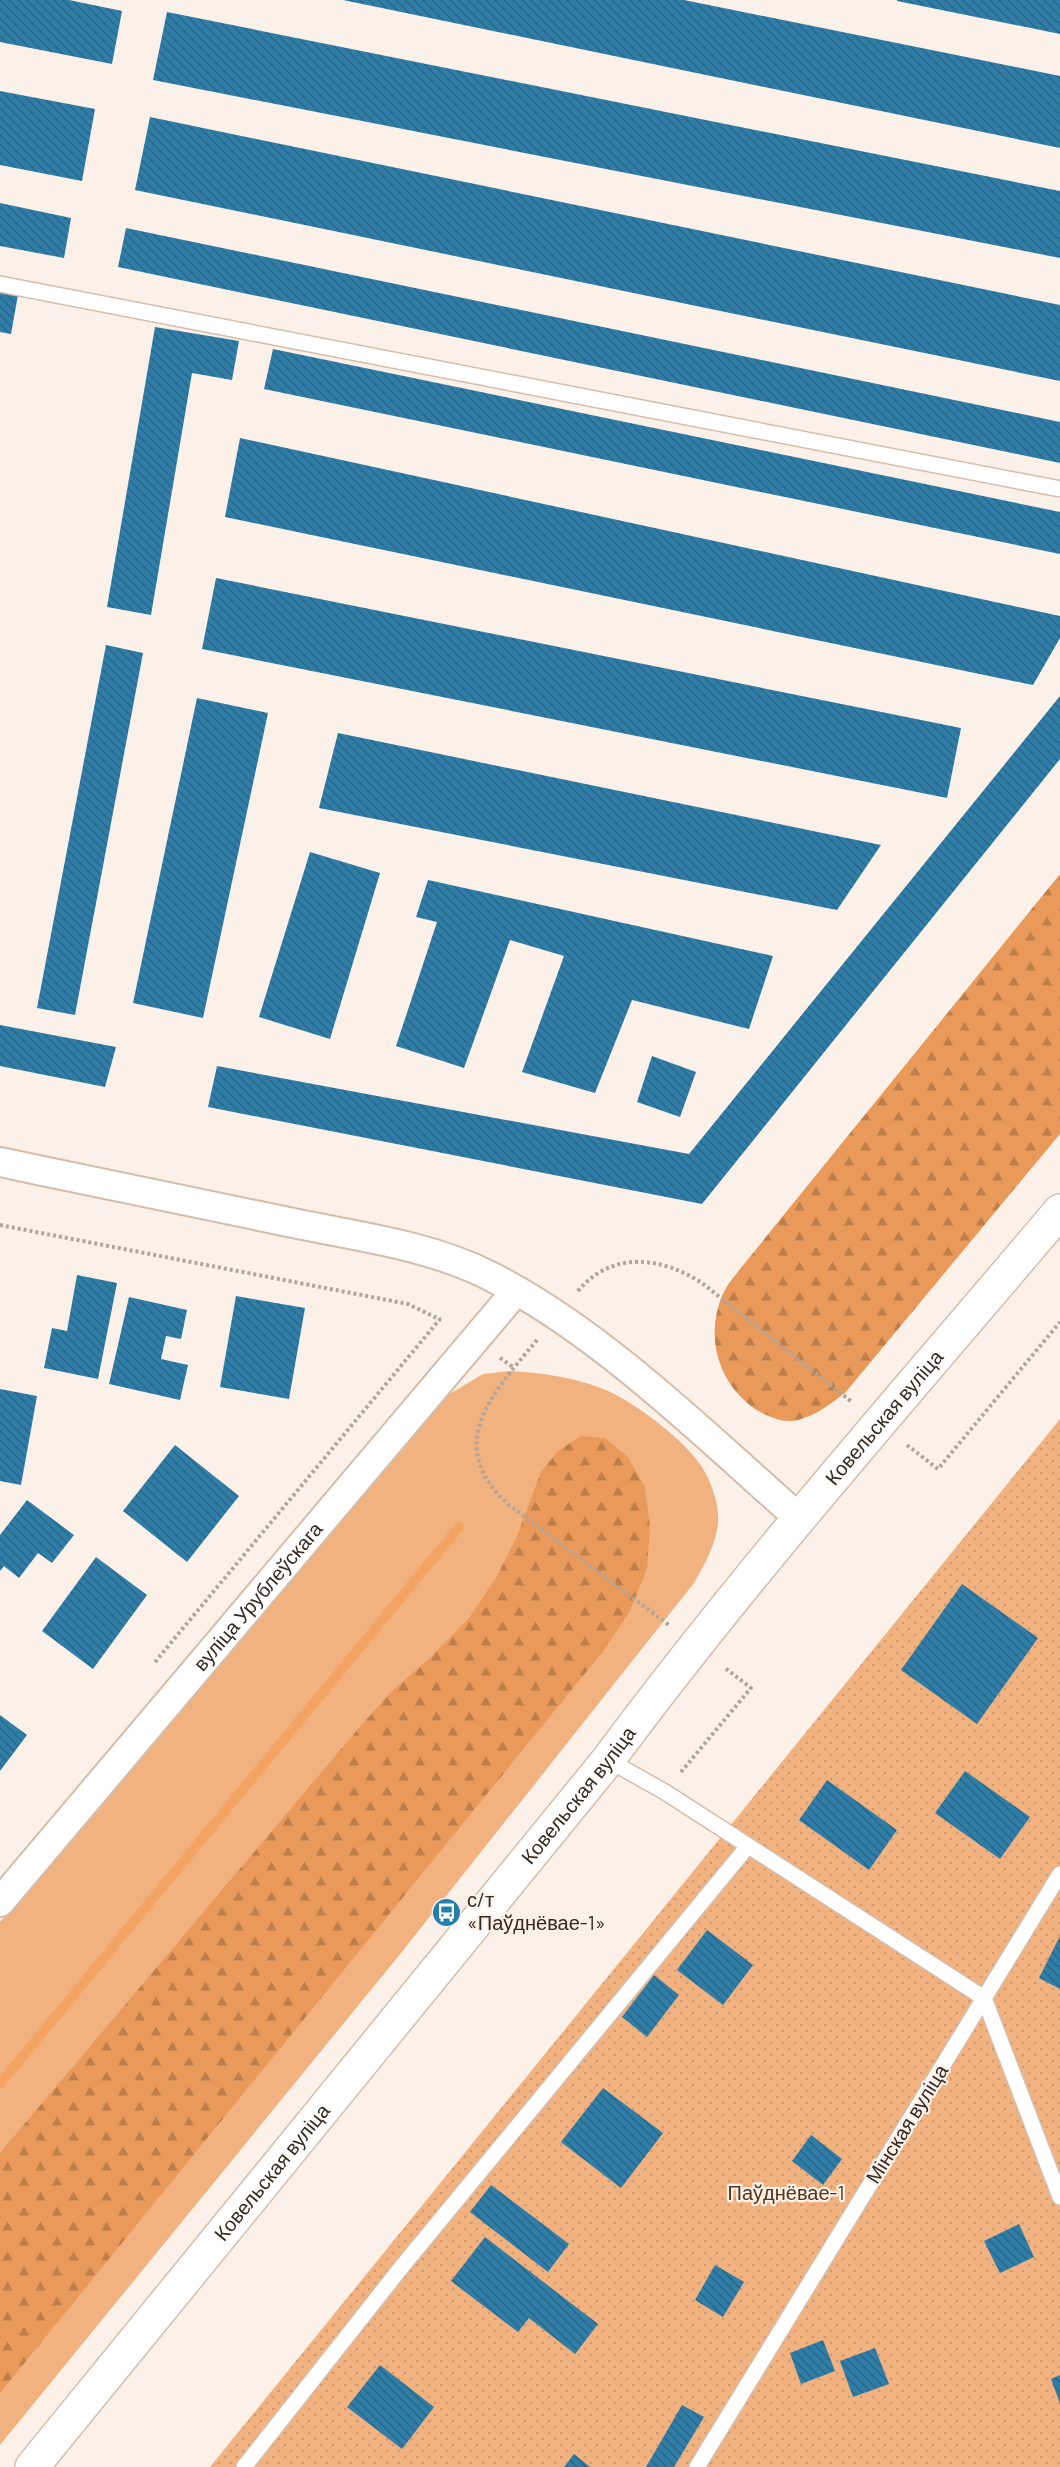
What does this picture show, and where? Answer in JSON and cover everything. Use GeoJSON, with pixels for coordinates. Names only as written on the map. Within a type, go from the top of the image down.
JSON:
{"type":"FeatureCollection","features":[{"type":"Feature","properties":{"kind":"highway","name":"Ковельская вуліца"},"geometry":{"type":"LineString","coordinates":[[32,2467],[608,1760],[696,1646],[1060,1211]]}},
{"type":"Feature","properties":{"kind":"street"},"geometry":{"type":"LineString","coordinates":[[0,1162],[404,1247],[464,1264],[516,1291],[557,1317],[621,1364],[800,1519]]}},
{"type":"Feature","properties":{"kind":"street","name":"вуліца Урублеўскага"},"geometry":{"type":"LineString","coordinates":[[0,1902],[473,1339],[516,1291]]}},
{"type":"Feature","properties":{"kind":"lane"},"geometry":{"type":"LineString","coordinates":[[0,284],[1060,489]]}},
{"type":"Feature","properties":{"kind":"lane"},"geometry":{"type":"LineString","coordinates":[[608,1760],[664,1792],[984,1998],[1060,2197]]}},
{"type":"Feature","properties":{"kind":"lane"},"geometry":{"type":"LineString","coordinates":[[244,2467],[400,2269],[748,1846]]}},
{"type":"Feature","properties":{"kind":"lane","name":"Мінская вуліца"},"geometry":{"type":"LineString","coordinates":[[697,2467],[1060,1874]]}},
{"type":"Feature","properties":{"kind":"path"},"geometry":{"type":"LineString","coordinates":[[0,1225],[408,1304],[440,1319],[514,1368]]}},
{"type":"Feature","properties":{"kind":"path"},"geometry":{"type":"LineString","coordinates":[[664,1792],[751,1688],[509,1504],[497,1494],[477,1460],[475,1440],[479,1420],[490,1399],[583,1285],[600,1272],[619,1264],[641,1261],[663,1264],[684,1272],[702,1283],[938,1469],[1060,1323]]}},
{"type":"Feature","properties":{"kind":"path"},"geometry":{"type":"LineString","coordinates":[[152,1667],[440,1319]]}},
{"type":"Feature","properties":{"kind":"green space"},"geometry":{"type":"Polygon","coordinates":[[[1060,874],[1060,1134],[845,1393],[817,1412],[798,1420],[781,1420],[759,1412],[732,1386],[718,1358],[715,1327],[722,1296],[740,1269],[1060,874]]]}},
{"type":"Feature","properties":{"kind":"green space"},"geometry":{"type":"Polygon","coordinates":[[[511,1371],[557,1376],[613,1393],[642,1411],[683,1445],[702,1467],[712,1486],[716,1502],[718,1524],[715,1540],[706,1562],[694,1583],[401,1953],[0,2445],[0,1922],[436,1402],[483,1374],[511,1371]]]}},
{"type":"Feature","properties":{"kind":"green space","name":"Паўднёвае-1"},"geometry":{"type":"Polygon","coordinates":[[[1060,1419],[1060,2467],[210,2467],[1060,1419]]]}},
{"type":"Feature","properties":{"kind":"green space"},"geometry":{"type":"Polygon","coordinates":[[[581,1436],[605,1438],[628,1457],[645,1487],[650,1527],[647,1569],[630,1611],[604,1650],[0,2393],[0,2153],[358,1729],[391,1692],[431,1657],[469,1618],[497,1576],[517,1536],[541,1472],[558,1451],[581,1436]]]}},
{"type":"Feature","properties":{"kind":"building"},"geometry":{"type":"Polygon","coordinates":[[[0,0],[69,0],[122,11],[112,64],[0,42],[0,0]]]}},
{"type":"Feature","properties":{"kind":"building"},"geometry":{"type":"Polygon","coordinates":[[[343,0],[684,0],[1060,76],[1060,148],[343,0]]]}},
{"type":"Feature","properties":{"kind":"building"},"geometry":{"type":"Polygon","coordinates":[[[1060,0],[1060,34],[897,1],[1060,0]]]}},
{"type":"Feature","properties":{"kind":"building"},"geometry":{"type":"Polygon","coordinates":[[[167,12],[1060,191],[1060,258],[153,80],[167,12]]]}},
{"type":"Feature","properties":{"kind":"building"},"geometry":{"type":"Polygon","coordinates":[[[0,91],[95,109],[82,181],[0,165],[0,91]]]}},
{"type":"Feature","properties":{"kind":"building"},"geometry":{"type":"Polygon","coordinates":[[[150,117],[1060,305],[1060,381],[135,190],[150,117]]]}},
{"type":"Feature","properties":{"kind":"building"},"geometry":{"type":"Polygon","coordinates":[[[0,203],[71,218],[64,258],[0,246],[0,203]]]}},
{"type":"Feature","properties":{"kind":"building"},"geometry":{"type":"Polygon","coordinates":[[[126,228],[1060,422],[1060,463],[118,267],[126,228]]]}},
{"type":"Feature","properties":{"kind":"building"},"geometry":{"type":"Polygon","coordinates":[[[0,292],[18,295],[11,334],[0,332],[0,292]]]}},
{"type":"Feature","properties":{"kind":"building"},"geometry":{"type":"Polygon","coordinates":[[[155,327],[239,341],[232,380],[192,373],[151,615],[107,607],[155,327]]]}},
{"type":"Feature","properties":{"kind":"building"},"geometry":{"type":"Polygon","coordinates":[[[273,349],[1060,512],[1060,554],[264,389],[273,349]]]}},
{"type":"Feature","properties":{"kind":"building"},"geometry":{"type":"Polygon","coordinates":[[[240,438],[1060,616],[1060,638],[1033,685],[225,517],[240,438]]]}},
{"type":"Feature","properties":{"kind":"building"},"geometry":{"type":"Polygon","coordinates":[[[216,578],[961,728],[947,798],[202,649],[216,578]]]}},
{"type":"Feature","properties":{"kind":"building"},"geometry":{"type":"Polygon","coordinates":[[[106,645],[143,653],[75,1015],[37,1008],[106,645]]]}},
{"type":"Feature","properties":{"kind":"building"},"geometry":{"type":"Polygon","coordinates":[[[1060,696],[1060,759],[702,1204],[208,1107],[217,1066],[689,1154],[1060,696]]]}},
{"type":"Feature","properties":{"kind":"building"},"geometry":{"type":"Polygon","coordinates":[[[197,698],[268,713],[203,1018],[133,1003],[197,698]]]}},
{"type":"Feature","properties":{"kind":"building"},"geometry":{"type":"Polygon","coordinates":[[[338,733],[881,845],[837,910],[319,808],[338,733]]]}},
{"type":"Feature","properties":{"kind":"building"},"geometry":{"type":"Polygon","coordinates":[[[310,852],[380,873],[330,1039],[259,1017],[310,852]]]}},
{"type":"Feature","properties":{"kind":"building"},"geometry":{"type":"Polygon","coordinates":[[[428,880],[773,956],[749,1029],[632,1000],[595,1093],[522,1072],[564,956],[510,940],[464,1068],[396,1046],[437,922],[416,917],[428,880]]]}},
{"type":"Feature","properties":{"kind":"building"},"geometry":{"type":"Polygon","coordinates":[[[0,1025],[116,1047],[105,1087],[0,1066],[0,1025]]]}},
{"type":"Feature","properties":{"kind":"building"},"geometry":{"type":"Polygon","coordinates":[[[652,1056],[696,1072],[680,1117],[637,1102],[652,1056]]]}},
{"type":"Feature","properties":{"kind":"building"},"geometry":{"type":"Polygon","coordinates":[[[77,1275],[117,1283],[98,1379],[44,1368],[52,1328],[67,1331],[77,1275]]]}},
{"type":"Feature","properties":{"kind":"building"},"geometry":{"type":"Polygon","coordinates":[[[236,1296],[305,1308],[289,1399],[220,1387],[236,1296]]]}},
{"type":"Feature","properties":{"kind":"building"},"geometry":{"type":"Polygon","coordinates":[[[129,1297],[187,1310],[181,1339],[166,1336],[161,1359],[188,1365],[180,1400],[109,1384],[129,1297]]]}},
{"type":"Feature","properties":{"kind":"building"},"geometry":{"type":"Polygon","coordinates":[[[0,1389],[37,1396],[21,1485],[0,1481],[0,1389]]]}},
{"type":"Feature","properties":{"kind":"building"},"geometry":{"type":"Polygon","coordinates":[[[175,1445],[239,1496],[187,1562],[123,1511],[175,1445]]]}},
{"type":"Feature","properties":{"kind":"building"},"geometry":{"type":"Polygon","coordinates":[[[27,1500],[74,1535],[52,1563],[38,1553],[19,1578],[4,1566],[0,1571],[0,1535],[27,1500]]]}},
{"type":"Feature","properties":{"kind":"building"},"geometry":{"type":"Polygon","coordinates":[[[96,1557],[147,1595],[93,1669],[42,1631],[96,1557]]]}},
{"type":"Feature","properties":{"kind":"building"},"geometry":{"type":"Polygon","coordinates":[[[962,1584],[1038,1638],[977,1724],[901,1670],[962,1584]]]}},
{"type":"Feature","properties":{"kind":"building"},"geometry":{"type":"Polygon","coordinates":[[[0,1715],[27,1735],[0,1771],[0,1715]]]}},
{"type":"Feature","properties":{"kind":"building"},"geometry":{"type":"Polygon","coordinates":[[[965,1771],[1030,1817],[1000,1859],[935,1813],[965,1771]]]}},
{"type":"Feature","properties":{"kind":"building"},"geometry":{"type":"Polygon","coordinates":[[[827,1780],[897,1830],[869,1870],[799,1820],[827,1780]]]}},
{"type":"Feature","properties":{"kind":"building"},"geometry":{"type":"Polygon","coordinates":[[[707,1930],[753,1965],[723,2005],[677,1970],[707,1930]]]}},
{"type":"Feature","properties":{"kind":"building"},"geometry":{"type":"Polygon","coordinates":[[[1060,1936],[1060,1989],[1039,1978],[1060,1936]]]}},
{"type":"Feature","properties":{"kind":"building"},"geometry":{"type":"Polygon","coordinates":[[[654,1975],[679,1995],[647,2037],[622,2017],[654,1975]]]}},
{"type":"Feature","properties":{"kind":"building"},"geometry":{"type":"Polygon","coordinates":[[[603,2088],[663,2133],[621,2188],[561,2142],[603,2088]]]}},
{"type":"Feature","properties":{"kind":"building"},"geometry":{"type":"Polygon","coordinates":[[[811,2135],[842,2159],[823,2185],[792,2161],[811,2135]]]}},
{"type":"Feature","properties":{"kind":"building"},"geometry":{"type":"Polygon","coordinates":[[[491,2185],[569,2244],[548,2272],[470,2212],[491,2185]]]}},
{"type":"Feature","properties":{"kind":"building"},"geometry":{"type":"Polygon","coordinates":[[[1019,2224],[1034,2257],[1000,2273],[984,2241],[1019,2224]]]}},
{"type":"Feature","properties":{"kind":"building"},"geometry":{"type":"Polygon","coordinates":[[[485,2237],[598,2324],[575,2354],[529,2318],[518,2332],[451,2281],[485,2237]]]}},
{"type":"Feature","properties":{"kind":"building"},"geometry":{"type":"Polygon","coordinates":[[[715,2265],[744,2282],[723,2317],[695,2300],[715,2265]]]}},
{"type":"Feature","properties":{"kind":"building"},"geometry":{"type":"Polygon","coordinates":[[[823,2340],[835,2371],[801,2384],[790,2353],[823,2340]]]}},
{"type":"Feature","properties":{"kind":"building"},"geometry":{"type":"Polygon","coordinates":[[[875,2348],[889,2384],[853,2397],[840,2361],[875,2348]]]}},
{"type":"Feature","properties":{"kind":"building"},"geometry":{"type":"Polygon","coordinates":[[[380,2365],[434,2407],[402,2449],[347,2407],[380,2365]]]}},
{"type":"Feature","properties":{"kind":"building"},"geometry":{"type":"Polygon","coordinates":[[[1060,2375],[1060,2403],[1051,2379],[1060,2375]]]}},
{"type":"Feature","properties":{"kind":"building"},"geometry":{"type":"Polygon","coordinates":[[[682,2405],[704,2417],[674,2467],[646,2467],[682,2405]]]}},
{"type":"Feature","properties":{"kind":"building"},"geometry":{"type":"Polygon","coordinates":[[[574,2454],[590,2467],[564,2467],[574,2454]]]}},
{"type":"Feature","properties":{"kind":"waterway"},"geometry":{"type":"LineString","coordinates":[[0,2084],[459,1527]]}},
{"type":"Feature","properties":{"kind":"place","name":"с/т «Паўднёвае-1»"},"geometry":{"type":"Point","coordinates":[446,1912]}}]}
